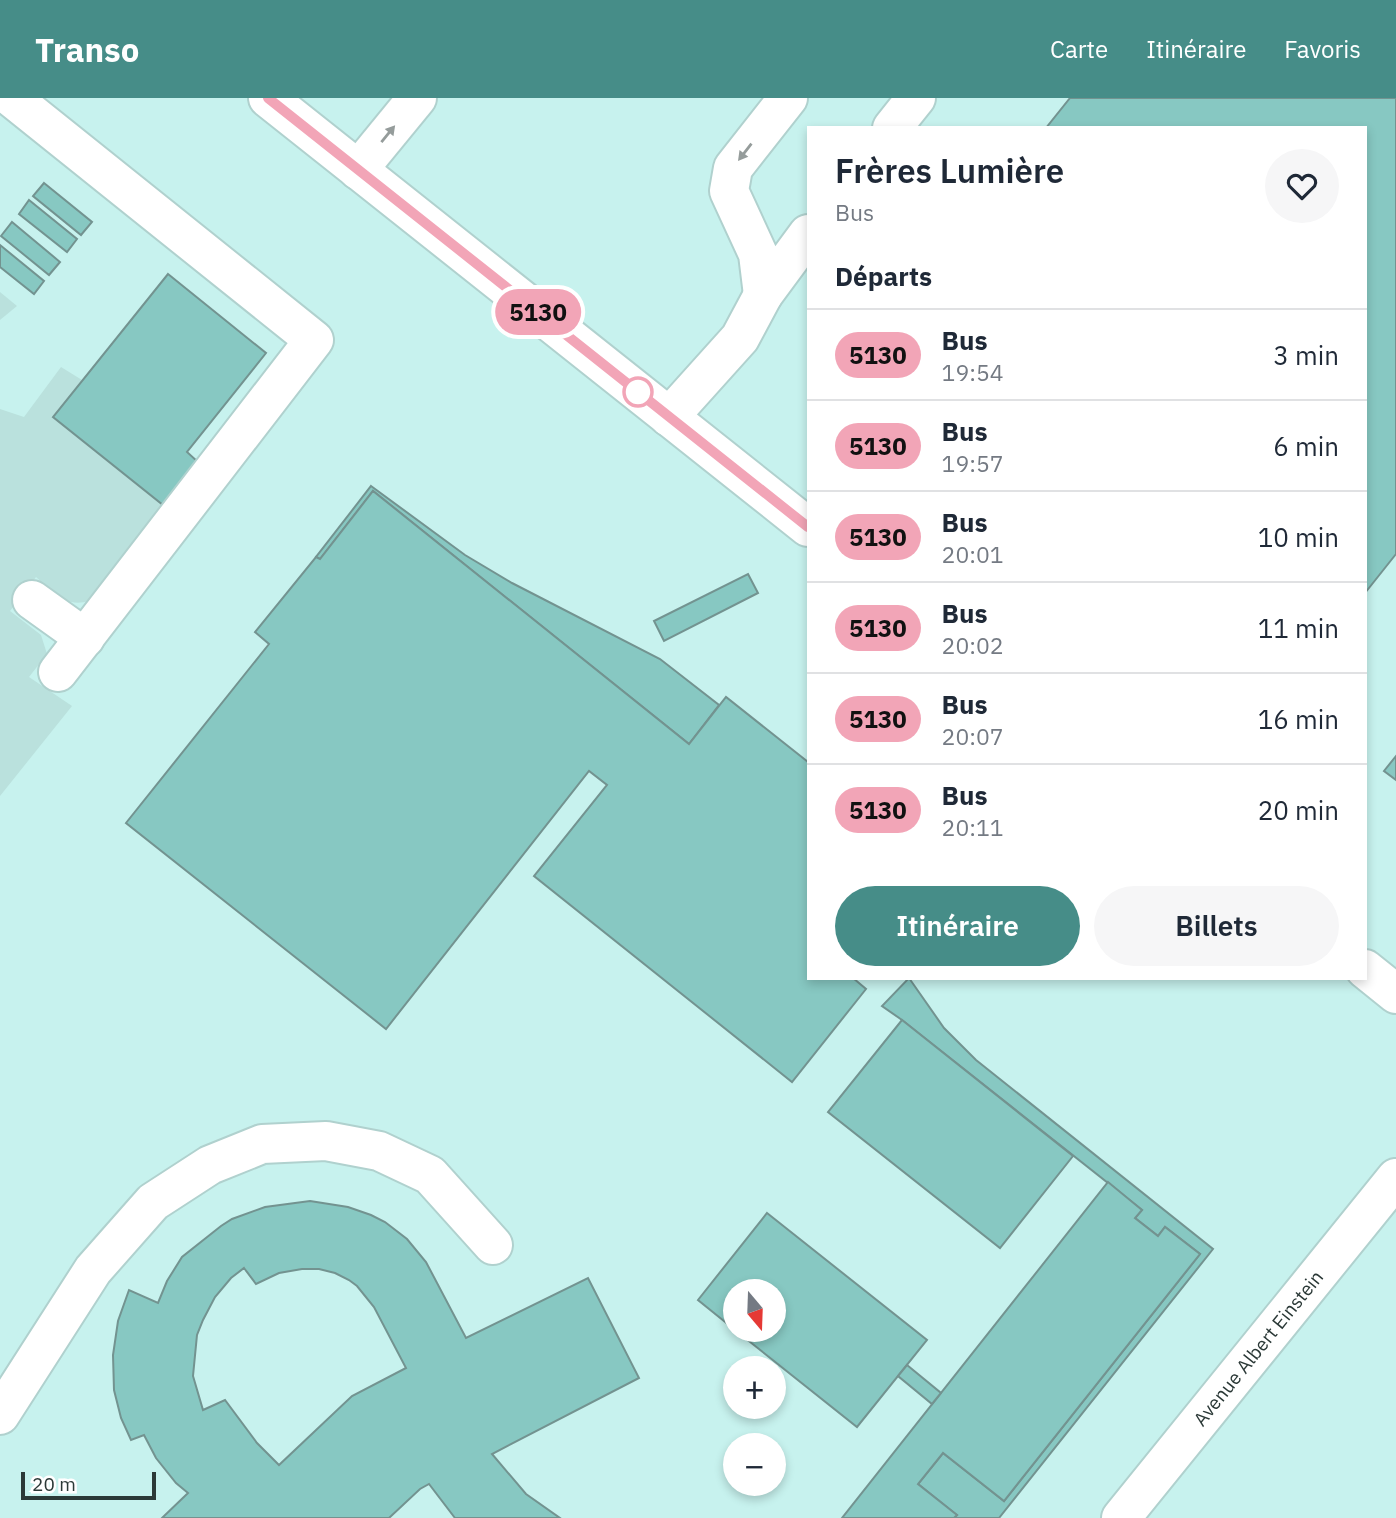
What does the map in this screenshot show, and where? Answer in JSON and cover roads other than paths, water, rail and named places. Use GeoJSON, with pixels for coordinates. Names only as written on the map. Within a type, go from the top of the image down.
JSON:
{"type":"FeatureCollection","features":[{"type":"Feature","properties":{"kind":"street"},"geometry":{"type":"LineString","coordinates":[[12,98],[314,341],[58,672]]}},
{"type":"Feature","properties":{"kind":"street"},"geometry":{"type":"LineString","coordinates":[[268,98],[807,526]]}},
{"type":"Feature","properties":{"kind":"street"},"geometry":{"type":"LineString","coordinates":[[358,170],[417,98]]}},
{"type":"Feature","properties":{"kind":"street"},"geometry":{"type":"LineString","coordinates":[[763,295],[758,254],[729,191],[733,168],[788,98]]}},
{"type":"Feature","properties":{"kind":"street"},"geometry":{"type":"LineString","coordinates":[[894,126],[916,98]]}},
{"type":"Feature","properties":{"kind":"street"},"geometry":{"type":"LineString","coordinates":[[669,416],[740,338],[763,295],[807,235]]}},
{"type":"Feature","properties":{"kind":"street"},"geometry":{"type":"LineString","coordinates":[[32,600],[85,638]]}},
{"type":"Feature","properties":{"kind":"street"},"geometry":{"type":"LineString","coordinates":[[1367,971],[1396,994]]}},
{"type":"Feature","properties":{"kind":"street"},"geometry":{"type":"LineString","coordinates":[[0,1415],[93,1270],[153,1202],[210,1165],[262,1144],[326,1141],[379,1150],[430,1175],[493,1245]]}},
{"type":"Feature","properties":{"kind":"street","name":"Avenue Albert Einstein"},"geometry":{"type":"LineString","coordinates":[[1121,1518],[1396,1178]]}}]}
